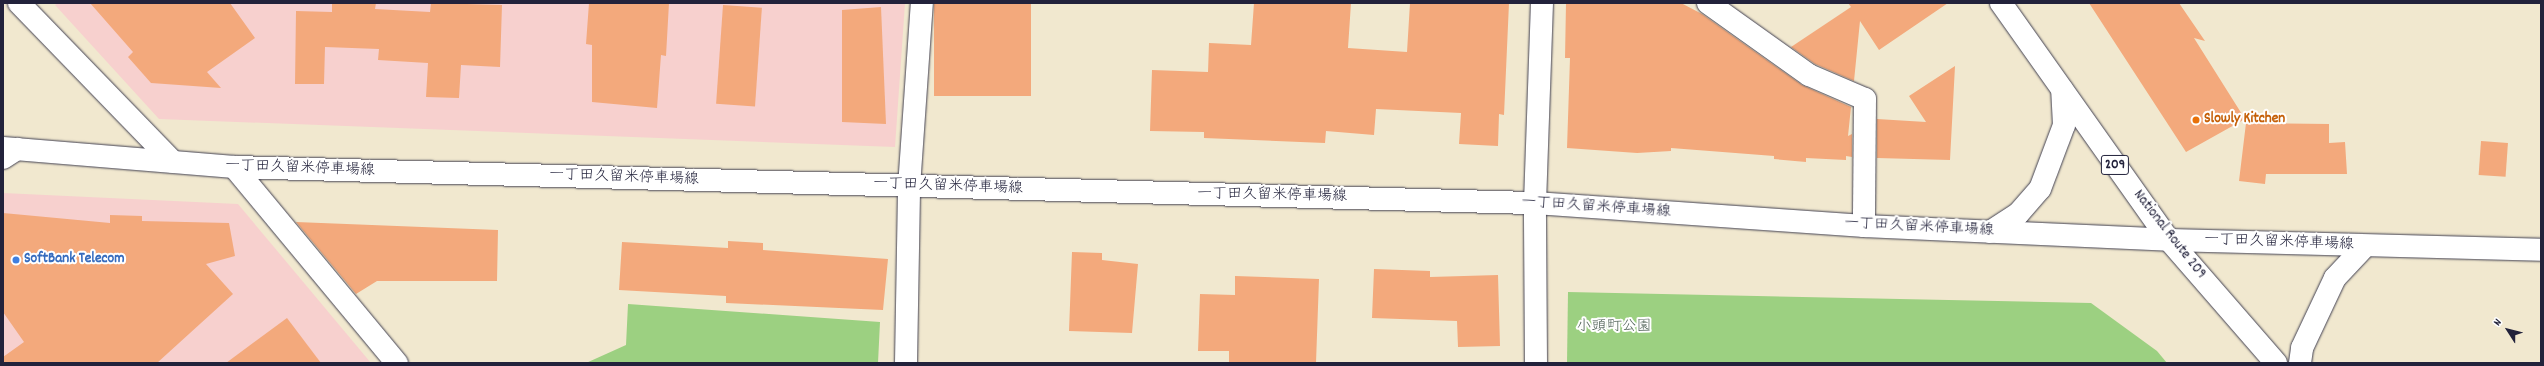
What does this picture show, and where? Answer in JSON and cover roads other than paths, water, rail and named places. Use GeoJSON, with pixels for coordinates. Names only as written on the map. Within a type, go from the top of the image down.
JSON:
{"type":"FeatureCollection","features":[{"type":"Feature","properties":{"kind":"main road"},"geometry":{"type":"LineString","coordinates":[[18,3],[173,162]]}},
{"type":"Feature","properties":{"kind":"main road"},"geometry":{"type":"LineString","coordinates":[[906,363],[909,186],[922,3]]}},
{"type":"Feature","properties":{"kind":"main road"},"geometry":{"type":"LineString","coordinates":[[1536,363],[1535,203],[1542,3]]}},
{"type":"Feature","properties":{"kind":"main road"},"geometry":{"type":"LineString","coordinates":[[1708,3],[1809,75],[1864,100],[1864,226]]}},
{"type":"Feature","properties":{"kind":"main road","name":"National Route 209"},"geometry":{"type":"LineString","coordinates":[[2001,3],[2169,240],[2276,363]]}},
{"type":"Feature","properties":{"kind":"main road"},"geometry":{"type":"LineString","coordinates":[[1990,232],[2018,214],[2040,189],[2064,125],[2062,90]]}},
{"type":"Feature","properties":{"kind":"main road","name":"一丁田久留米停車場線"},"geometry":{"type":"LineString","coordinates":[[8,152],[234,167],[1535,203],[1864,226],[1990,232],[2169,240],[2541,250]]}},
{"type":"Feature","properties":{"kind":"main road"},"geometry":{"type":"LineString","coordinates":[[234,167],[397,363]]}},
{"type":"Feature","properties":{"kind":"main road"},"geometry":{"type":"LineString","coordinates":[[2300,363],[2302,348],[2335,278],[2365,246]]}},
{"type":"Feature","properties":{"kind":"place","name":"Slowly Kitchen"},"geometry":{"type":"Point","coordinates":[2196,120]}},
{"type":"Feature","properties":{"kind":"place","name":"SoftBank Telecom"},"geometry":{"type":"Point","coordinates":[16,260]}},
{"type":"Feature","properties":{"kind":"park label","name":"小頭町公園"},"geometry":{"type":"Point","coordinates":[1614,328]}}]}
